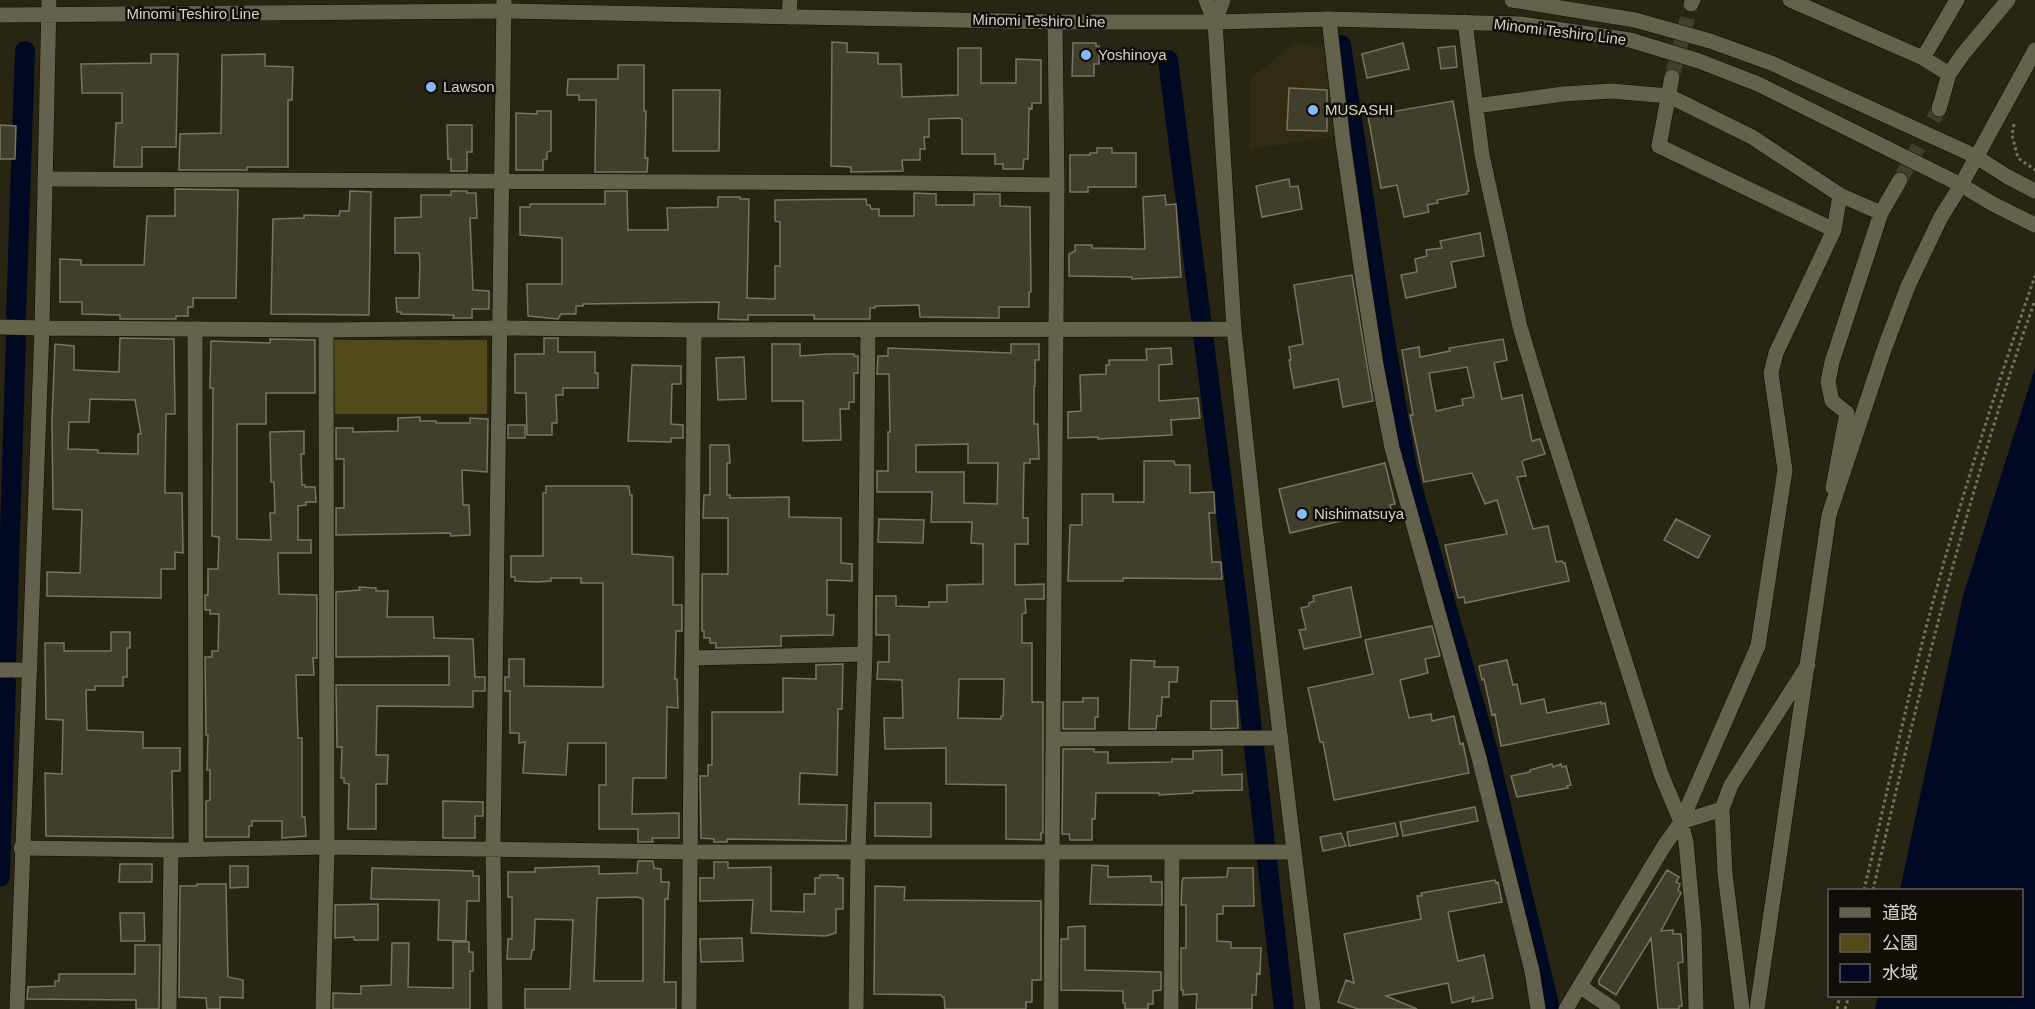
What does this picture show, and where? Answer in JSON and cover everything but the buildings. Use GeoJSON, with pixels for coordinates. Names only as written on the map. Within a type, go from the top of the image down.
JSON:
{"type":"FeatureCollection","features":[{"type":"Feature","properties":{"kind":"street"},"geometry":{"type":"LineString","coordinates":[[789,17],[790,0]]}},
{"type":"Feature","properties":{"kind":"street"},"geometry":{"type":"LineString","coordinates":[[1206,0],[1215,22],[1234,329],[1312,1009]]}},
{"type":"Feature","properties":{"kind":"street"},"geometry":{"type":"LineString","coordinates":[[1215,22],[1223,0]]}},
{"type":"Feature","properties":{"kind":"street","name":"Minomi Teshiro Line"},"geometry":{"type":"LineString","coordinates":[[1512,0],[1635,20],[1710,41],[1772,63],[1975,156],[2008,177],[2035,190]]}},
{"type":"Feature","properties":{"kind":"street"},"geometry":{"type":"LineString","coordinates":[[1790,0],[1923,58],[1949,74]]}},
{"type":"Feature","properties":{"kind":"street"},"geometry":{"type":"LineString","coordinates":[[1923,58],[1957,0]]}},
{"type":"Feature","properties":{"kind":"street"},"geometry":{"type":"LineString","coordinates":[[1939,109],[1949,74],[2008,0]]}},
{"type":"Feature","properties":{"kind":"street"},"geometry":{"type":"LineString","coordinates":[[495,1009],[493,848],[504,6]]}},
{"type":"Feature","properties":{"kind":"street","name":"Minomi Teshiro Line"},"geometry":{"type":"LineString","coordinates":[[0,15],[49,8],[504,6],[789,17],[1055,22],[1329,19],[1521,24],[1630,40],[1699,61],[1758,84],[1961,185],[2035,225]]}},
{"type":"Feature","properties":{"kind":"street"},"geometry":{"type":"LineString","coordinates":[[17,1009],[21,848],[30,670],[42,328],[49,8]]}},
{"type":"Feature","properties":{"kind":"street"},"geometry":{"type":"LineString","coordinates":[[1329,19],[1343,142],[1365,292],[1392,448],[1479,758],[1532,971],[1538,1009]]}},
{"type":"Feature","properties":{"kind":"street"},"geometry":{"type":"LineString","coordinates":[[1051,1009],[1057,185],[1055,22]]}},
{"type":"Feature","properties":{"kind":"street"},"geometry":{"type":"LineString","coordinates":[[1465,22],[1482,155],[1520,327],[1661,774],[1681,822],[1688,859],[1694,929],[1696,1009]]}},
{"type":"Feature","properties":{"kind":"street"},"geometry":{"type":"LineString","coordinates":[[1830,515],[1885,347],[1908,286],[1941,217],[2035,50]]}},
{"type":"Feature","properties":{"kind":"street"},"geometry":{"type":"LineString","coordinates":[[1672,77],[1659,146],[1834,230]]}},
{"type":"Feature","properties":{"kind":"street"},"geometry":{"type":"LineString","coordinates":[[1476,106],[1563,94],[1611,91],[1668,96],[1752,137],[1840,195],[1881,213]]}},
{"type":"Feature","properties":{"kind":"street"},"geometry":{"type":"LineString","coordinates":[[45,179],[1057,185]]}},
{"type":"Feature","properties":{"kind":"street"},"geometry":{"type":"LineString","coordinates":[[1757,1009],[1833,486],[1847,413],[1832,401],[1828,382],[1832,362],[1881,213],[1900,180]]}},
{"type":"Feature","properties":{"kind":"street"},"geometry":{"type":"LineString","coordinates":[[1566,1009],[1664,846],[1681,822],[1758,646],[1785,470],[1771,373],[1776,353],[1834,230],[1840,195]]}},
{"type":"Feature","properties":{"kind":"street"},"geometry":{"type":"LineString","coordinates":[[0,327],[326,330],[501,328],[1234,329]]}},
{"type":"Feature","properties":{"kind":"street"},"geometry":{"type":"LineString","coordinates":[[195,329],[196,849]]}},
{"type":"Feature","properties":{"kind":"street"},"geometry":{"type":"LineString","coordinates":[[323,1009],[327,847],[326,330]]}},
{"type":"Feature","properties":{"kind":"street"},"geometry":{"type":"LineString","coordinates":[[689,1009],[694,330]]}},
{"type":"Feature","properties":{"kind":"street"},"geometry":{"type":"LineString","coordinates":[[856,1009],[858,852],[865,654],[867,330]]}},
{"type":"Feature","properties":{"kind":"street"},"geometry":{"type":"LineString","coordinates":[[693,658],[865,654]]}},
{"type":"Feature","properties":{"kind":"street"},"geometry":{"type":"LineString","coordinates":[[1742,1009],[1725,874],[1722,809],[1731,785],[1808,665]]}},
{"type":"Feature","properties":{"kind":"street"},"geometry":{"type":"LineString","coordinates":[[0,670],[30,670]]}},
{"type":"Feature","properties":{"kind":"street"},"geometry":{"type":"LineString","coordinates":[[1054,739],[1281,738]]}},
{"type":"Feature","properties":{"kind":"street"},"geometry":{"type":"LineString","coordinates":[[1681,822],[1722,809]]}},
{"type":"Feature","properties":{"kind":"street"},"geometry":{"type":"LineString","coordinates":[[21,848],[171,850],[327,847],[689,852],[1293,852]]}},
{"type":"Feature","properties":{"kind":"street"},"geometry":{"type":"LineString","coordinates":[[170,1009],[171,850]]}},
{"type":"Feature","properties":{"kind":"street"},"geometry":{"type":"LineString","coordinates":[[1171,1009],[1172,853]]}},
{"type":"Feature","properties":{"kind":"street"},"geometry":{"type":"LineString","coordinates":[[1581,987],[1613,1009]]}},
{"type":"Feature","properties":{"kind":"path"},"geometry":{"type":"LineString","coordinates":[[2015,118],[2012,135],[2018,158],[2035,170]]}},
{"type":"Feature","properties":{"kind":"path"},"geometry":{"type":"LineString","coordinates":[[1864,889],[1927,625],[1953,531],[2035,276]]}},
{"type":"Feature","properties":{"kind":"path"},"geometry":{"type":"LineString","coordinates":[[1873,889],[1913,718],[1962,530],[2035,300]]}},
{"type":"Feature","properties":{"kind":"shaded area"},"geometry":{"type":"Polygon","coordinates":[[[1294,43],[1324,45],[1336,136],[1249,150],[1250,79],[1294,43]]]}},
{"type":"Feature","properties":{"kind":"green space"},"geometry":{"type":"Polygon","coordinates":[[[334,340],[487,340],[487,414],[335,414],[334,340]]]}},
{"type":"Feature","properties":{"kind":"water"},"geometry":{"type":"Polygon","coordinates":[[[2035,368],[2035,1009],[1875,1009],[1878,997],[2023,997],[2023,889],[1900,889],[1963,596],[2035,368]]]}},
{"type":"Feature","properties":{"kind":"waterway"},"geometry":{"type":"LineString","coordinates":[[1341,45],[1381,315],[1407,469],[1488,752],[1550,1009]]}},
{"type":"Feature","properties":{"kind":"waterway"},"geometry":{"type":"LineString","coordinates":[[16,316],[25,51]]}},
{"type":"Feature","properties":{"kind":"waterway"},"geometry":{"type":"LineString","coordinates":[[1168,60],[1239,616],[1284,1009]]}},
{"type":"Feature","properties":{"kind":"waterway"},"geometry":{"type":"LineString","coordinates":[[6,661],[16,338]]}},
{"type":"Feature","properties":{"kind":"waterway"},"geometry":{"type":"LineString","coordinates":[[0,877],[6,682]]}},
{"type":"Feature","properties":{"kind":"tunnel"},"geometry":{"type":"LineString","coordinates":[[1672,77],[1691,4]]}},
{"type":"Feature","properties":{"kind":"tunnel"},"geometry":{"type":"LineString","coordinates":[[1900,180],[1939,109]]}},
{"type":"Feature","properties":{"kind":"place","name":"Yoshinoya"},"geometry":{"type":"Point","coordinates":[1086,55]}},
{"type":"Feature","properties":{"kind":"place","name":"Lawson"},"geometry":{"type":"Point","coordinates":[431,87]}},
{"type":"Feature","properties":{"kind":"place","name":"MUSASHI"},"geometry":{"type":"Point","coordinates":[1313,110]}},
{"type":"Feature","properties":{"kind":"place","name":"Nishimatsuya"},"geometry":{"type":"Point","coordinates":[1302,514]}}]}
